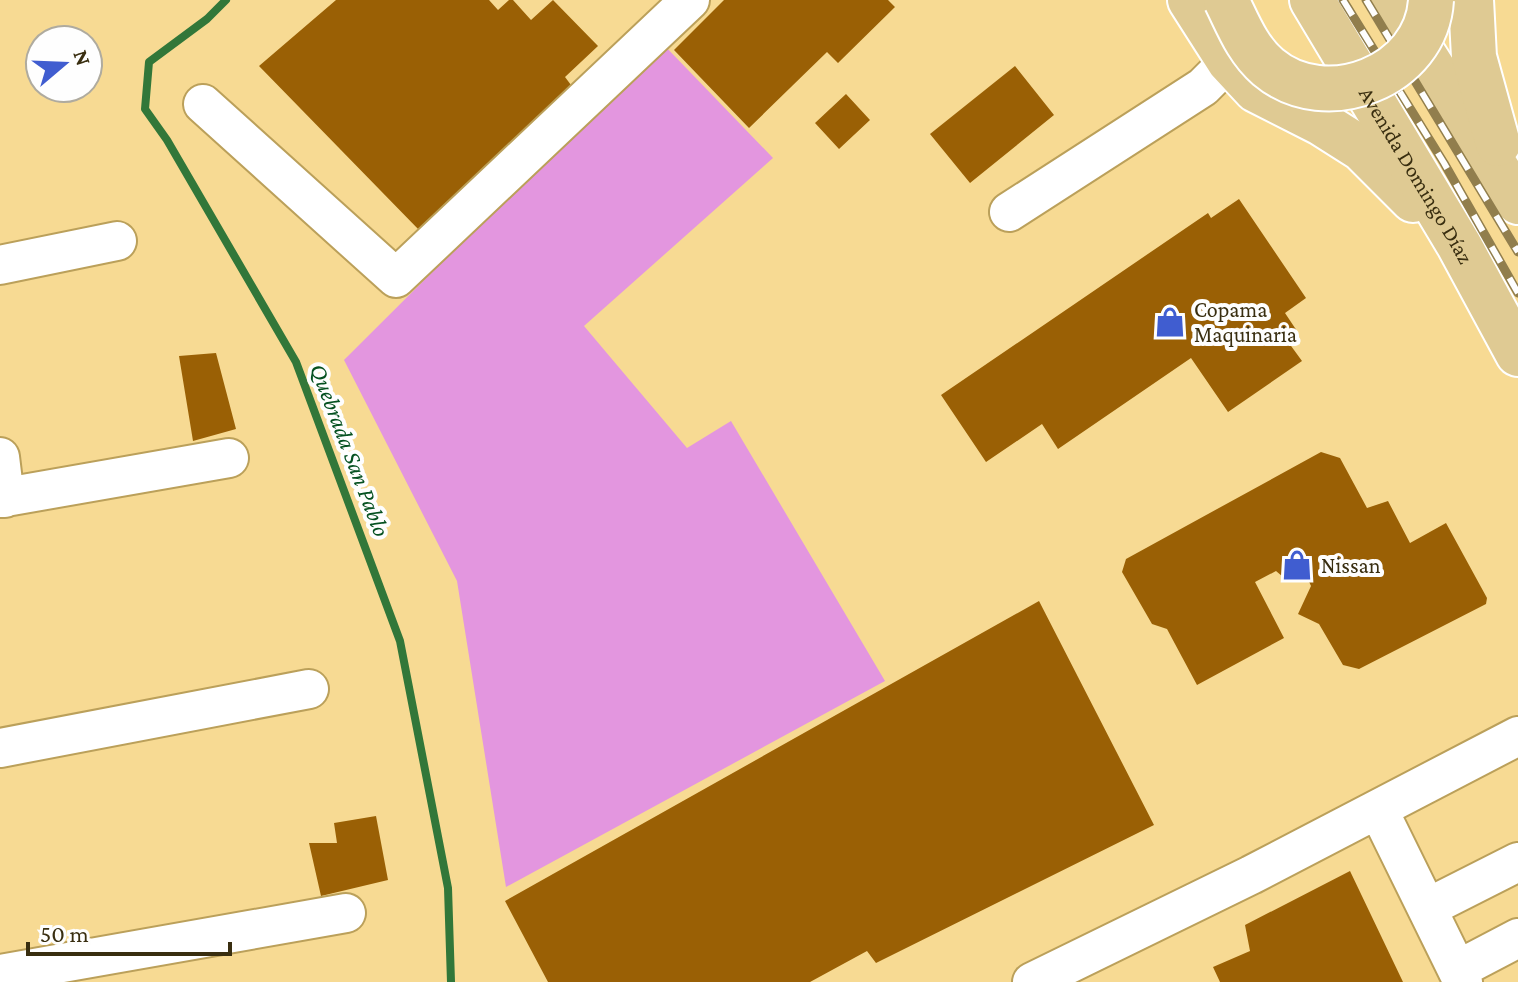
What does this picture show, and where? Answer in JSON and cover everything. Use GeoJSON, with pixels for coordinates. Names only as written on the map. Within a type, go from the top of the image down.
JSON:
{"type":"FeatureCollection","features":[{"type":"Feature","properties":{"kind":"main road"},"geometry":{"type":"LineString","coordinates":[[1190,0],[1229,61],[1256,90],[1321,123],[1362,149],[1459,245]]}},
{"type":"Feature","properties":{"kind":"main road"},"geometry":{"type":"LineString","coordinates":[[1226,0],[1247,44],[1269,67],[1289,79],[1316,87],[1349,87],[1377,78],[1405,59],[1430,20],[1431,0]]}},
{"type":"Feature","properties":{"kind":"main road","name":"Avenida Domingo Díaz"},"geometry":{"type":"LineString","coordinates":[[1312,0],[1459,245],[1518,354]]}},
{"type":"Feature","properties":{"kind":"main road"},"geometry":{"type":"LineString","coordinates":[[1389,0],[1518,201]]}},
{"type":"Feature","properties":{"kind":"main road"},"geometry":{"type":"LineString","coordinates":[[1471,0],[1474,57],[1499,150],[1518,201]]}},
{"type":"Feature","properties":{"kind":"street"},"geometry":{"type":"LineString","coordinates":[[203,104],[396,278],[690,0]]}},
{"type":"Feature","properties":{"kind":"street"},"geometry":{"type":"LineString","coordinates":[[1009,212],[1203,87],[1229,61]]}},
{"type":"Feature","properties":{"kind":"street"},"geometry":{"type":"LineString","coordinates":[[0,265],[117,241]]}},
{"type":"Feature","properties":{"kind":"street"},"geometry":{"type":"LineString","coordinates":[[0,457],[2,498],[229,458]]}},
{"type":"Feature","properties":{"kind":"street"},"geometry":{"type":"LineString","coordinates":[[0,748],[309,689]]}},
{"type":"Feature","properties":{"kind":"street"},"geometry":{"type":"LineString","coordinates":[[1032,982],[1251,875],[1518,736]]}},
{"type":"Feature","properties":{"kind":"street"},"geometry":{"type":"LineString","coordinates":[[1378,809],[1460,976],[1518,938]]}},
{"type":"Feature","properties":{"kind":"street"},"geometry":{"type":"LineString","coordinates":[[1427,908],[1518,862]]}},
{"type":"Feature","properties":{"kind":"street"},"geometry":{"type":"LineString","coordinates":[[0,974],[346,913]]}},
{"type":"Feature","properties":{"kind":"shaded area"},"geometry":{"type":"Polygon","coordinates":[[[662,43],[773,158],[584,326],[687,448],[731,421],[885,681],[506,887],[457,581],[344,360],[662,43]]]}},
{"type":"Feature","properties":{"kind":"building"},"geometry":{"type":"Polygon","coordinates":[[[336,0],[489,0],[498,10],[513,0],[531,20],[553,0],[598,46],[565,77],[571,85],[420,231],[259,66],[336,0]]]}},
{"type":"Feature","properties":{"kind":"building"},"geometry":{"type":"Polygon","coordinates":[[[724,0],[888,0],[895,7],[838,63],[827,52],[749,128],[674,50],[724,0]]]}},
{"type":"Feature","properties":{"kind":"building"},"geometry":{"type":"Polygon","coordinates":[[[1015,66],[1054,115],[970,183],[930,134],[1015,66]]]}},
{"type":"Feature","properties":{"kind":"building"},"geometry":{"type":"Polygon","coordinates":[[[846,94],[870,120],[839,149],[815,123],[846,94]]]}},
{"type":"Feature","properties":{"kind":"building","name":"Copama Maquinaria"},"geometry":{"type":"Polygon","coordinates":[[[1239,199],[1306,298],[1285,313],[1297,331],[1286,339],[1302,361],[1228,412],[1191,358],[1058,449],[1042,424],[986,462],[941,395],[1208,213],[1211,218],[1239,199]]]}},
{"type":"Feature","properties":{"kind":"building"},"geometry":{"type":"Polygon","coordinates":[[[216,353],[236,429],[193,441],[179,356],[216,353]]]}},
{"type":"Feature","properties":{"kind":"building","name":"Nissan"},"geometry":{"type":"Polygon","coordinates":[[[1321,452],[1340,458],[1367,508],[1388,501],[1410,543],[1446,523],[1487,598],[1486,604],[1359,669],[1343,665],[1319,624],[1298,614],[1311,586],[1306,575],[1289,582],[1276,571],[1255,582],[1284,638],[1197,685],[1167,629],[1152,624],[1122,572],[1126,559],[1321,452]]]}},
{"type":"Feature","properties":{"kind":"building"},"geometry":{"type":"Polygon","coordinates":[[[1039,601],[1154,825],[876,963],[867,951],[810,982],[548,982],[505,901],[1039,601]]]}},
{"type":"Feature","properties":{"kind":"building"},"geometry":{"type":"Polygon","coordinates":[[[376,816],[388,880],[321,896],[309,843],[337,843],[334,823],[376,816]]]}},
{"type":"Feature","properties":{"kind":"building"},"geometry":{"type":"Polygon","coordinates":[[[1350,871],[1403,982],[1220,982],[1213,967],[1250,951],[1245,925],[1350,871]]]}},
{"type":"Feature","properties":{"kind":"waterway","name":"Quebrada San Pablo"},"geometry":{"type":"LineString","coordinates":[[226,0],[207,19],[149,62],[145,109],[167,140],[296,362],[400,641],[448,888],[451,982]]}},
{"type":"Feature","properties":{"kind":"railway"},"geometry":{"type":"LineString","coordinates":[[1343,0],[1444,163],[1518,293]]}},
{"type":"Feature","properties":{"kind":"railway"},"geometry":{"type":"LineString","coordinates":[[1366,0],[1518,252]]}},
{"type":"Feature","properties":{"kind":"place","name":"Copama Maquinaria"},"geometry":{"type":"Point","coordinates":[1170,322]}},
{"type":"Feature","properties":{"kind":"place","name":"Nissan"},"geometry":{"type":"Point","coordinates":[1297,565]}}]}
